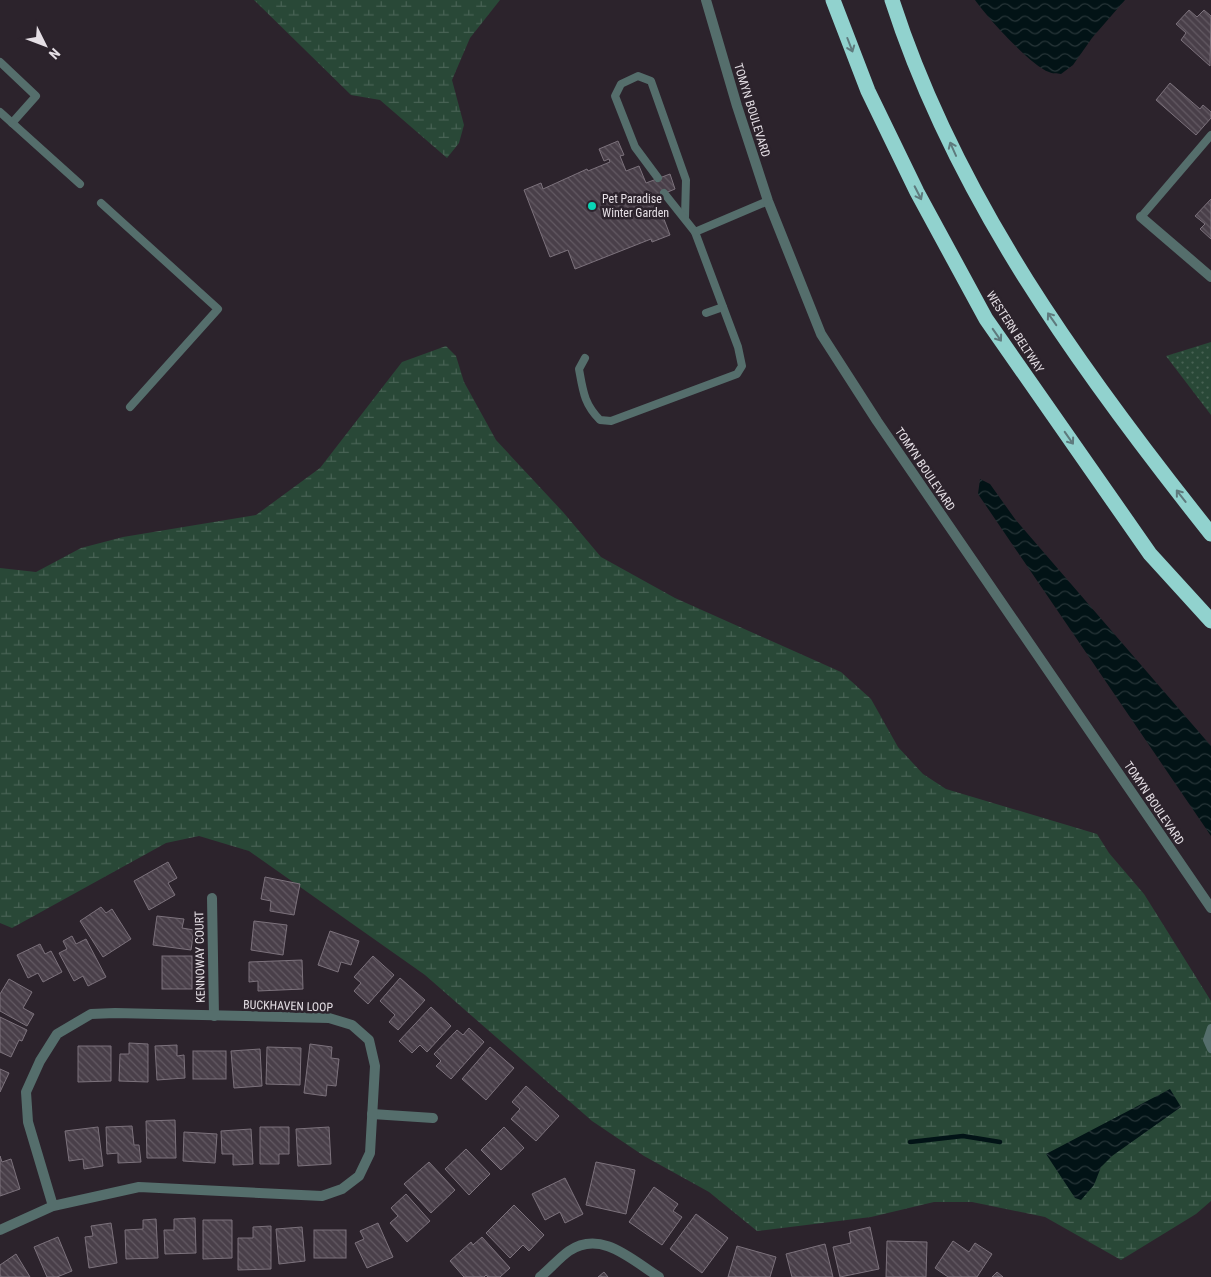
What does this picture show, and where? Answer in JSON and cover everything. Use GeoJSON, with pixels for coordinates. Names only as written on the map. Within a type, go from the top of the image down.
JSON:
{"type":"FeatureCollection","features":[{"type":"Feature","properties":{"kind":"highway","name":"WESTERN BELTWAY"},"geometry":{"type":"LineString","coordinates":[[833,0],[868,91],[917,192],[986,319],[1150,554],[1211,621]]}},
{"type":"Feature","properties":{"kind":"highway"},"geometry":{"type":"LineString","coordinates":[[892,0],[904,38],[963,171],[1033,292],[1093,378],[1211,534]]}},
{"type":"Feature","properties":{"kind":"highway"},"geometry":{"type":"LineString","coordinates":[[1150,554],[1211,625]]}},
{"type":"Feature","properties":{"kind":"street","name":"TOMYN BOULEVARD"},"geometry":{"type":"LineString","coordinates":[[706,0],[737,106],[768,201],[821,334],[877,421],[1211,908]]}},
{"type":"Feature","properties":{"kind":"street"},"geometry":{"type":"LineString","coordinates":[[1141,217],[1211,277]]}},
{"type":"Feature","properties":{"kind":"street","name":"KENNOWAY COURT"},"geometry":{"type":"LineString","coordinates":[[212,898],[214,1016]]}},
{"type":"Feature","properties":{"kind":"street","name":"BUCKHAVEN LOOP"},"geometry":{"type":"LineString","coordinates":[[0,1230],[53,1206],[139,1187],[322,1196],[342,1189],[359,1176],[370,1153],[375,1066],[369,1040],[352,1025],[329,1018],[91,1014],[57,1034],[40,1061],[26,1092],[28,1122],[53,1206]]}},
{"type":"Feature","properties":{"kind":"street"},"geometry":{"type":"LineString","coordinates":[[372,1114],[433,1118]]}},
{"type":"Feature","properties":{"kind":"street"},"geometry":{"type":"LineString","coordinates":[[540,1277],[570,1250],[592,1241],[608,1245],[659,1277]]}},
{"type":"Feature","properties":{"kind":"lane"},"geometry":{"type":"LineString","coordinates":[[0,62],[36,96],[12,123]]}},
{"type":"Feature","properties":{"kind":"lane"},"geometry":{"type":"LineString","coordinates":[[658,178],[635,147],[615,96],[621,84],[638,76],[651,81],[686,180],[685,216]]}},
{"type":"Feature","properties":{"kind":"lane"},"geometry":{"type":"LineString","coordinates":[[0,112],[80,184]]}},
{"type":"Feature","properties":{"kind":"lane"},"geometry":{"type":"LineString","coordinates":[[1141,217],[1211,136]]}},
{"type":"Feature","properties":{"kind":"lane"},"geometry":{"type":"LineString","coordinates":[[586,358],[579,369],[588,408],[600,420],[611,421],[737,374],[742,366],[723,307],[695,232],[685,216],[664,194]]}},
{"type":"Feature","properties":{"kind":"lane"},"geometry":{"type":"LineString","coordinates":[[695,232],[768,201]]}},
{"type":"Feature","properties":{"kind":"lane"},"geometry":{"type":"LineString","coordinates":[[101,203],[218,309],[130,406]]}},
{"type":"Feature","properties":{"kind":"lane"},"geometry":{"type":"LineString","coordinates":[[706,314],[723,307]]}},
{"type":"Feature","properties":{"kind":"lane"},"geometry":{"type":"LineString","coordinates":[[1211,1028],[1207,1040],[1211,1049]]}},
{"type":"Feature","properties":{"kind":"green space"},"geometry":{"type":"Polygon","coordinates":[[[254,0],[500,0],[470,38],[452,80],[464,125],[459,143],[447,158],[380,100],[351,95],[254,0]]]}},
{"type":"Feature","properties":{"kind":"green space"},"geometry":{"type":"Polygon","coordinates":[[[1211,342],[1211,415],[1166,356],[1211,342]]]}},
{"type":"Feature","properties":{"kind":"green space"},"geometry":{"type":"Polygon","coordinates":[[[446,346],[456,356],[464,382],[496,440],[563,512],[601,557],[675,598],[841,672],[871,699],[898,747],[923,774],[946,789],[1097,834],[1109,853],[1144,894],[1211,1001],[1211,1201],[1196,1214],[1121,1260],[1045,1217],[972,1202],[934,1202],[871,1217],[757,1231],[709,1192],[644,1156],[592,1121],[425,975],[249,851],[199,836],[166,843],[12,928],[0,923],[0,568],[36,572],[81,548],[123,537],[256,515],[320,468],[402,362],[446,346]]]}},
{"type":"Feature","properties":{"kind":"water"},"geometry":{"type":"Polygon","coordinates":[[[975,0],[1125,0],[1092,38],[1073,65],[1061,74],[1050,73],[1041,68],[1020,51],[975,0]]]}},
{"type":"Feature","properties":{"kind":"water"},"geometry":{"type":"Polygon","coordinates":[[[980,479],[990,484],[1015,519],[1211,746],[1211,836],[978,494],[980,479]]]}},
{"type":"Feature","properties":{"kind":"water"},"geometry":{"type":"Polygon","coordinates":[[[1170,1089],[1181,1107],[1112,1156],[1101,1167],[1094,1185],[1081,1200],[1075,1198],[1046,1154],[1170,1089]]]}},
{"type":"Feature","properties":{"kind":"building"},"geometry":{"type":"Polygon","coordinates":[[[1189,10],[1197,17],[1204,10],[1211,16],[1210,66],[1181,40],[1186,33],[1176,24],[1189,10]]]}},
{"type":"Feature","properties":{"kind":"building"},"geometry":{"type":"Polygon","coordinates":[[[1170,83],[1200,109],[1203,105],[1211,112],[1211,118],[1196,135],[1156,100],[1170,83]]]}},
{"type":"Feature","properties":{"kind":"building","name":"Pet Paradise Winter Garden"},"geometry":{"type":"Polygon","coordinates":[[[618,141],[624,155],[620,156],[626,171],[639,166],[646,183],[670,174],[675,189],[651,199],[658,216],[662,214],[670,235],[652,242],[651,239],[575,269],[568,250],[550,257],[524,190],[541,183],[543,189],[587,169],[588,171],[610,162],[609,159],[604,161],[599,149],[618,141]]]}},
{"type":"Feature","properties":{"kind":"building"},"geometry":{"type":"Polygon","coordinates":[[[1211,199],[1211,239],[1200,229],[1205,224],[1195,216],[1211,199]]]}},
{"type":"Feature","properties":{"kind":"building"},"geometry":{"type":"Polygon","coordinates":[[[168,862],[177,878],[168,883],[175,895],[149,910],[134,881],[168,862]]]}},
{"type":"Feature","properties":{"kind":"building"},"geometry":{"type":"Polygon","coordinates":[[[265,877],[300,884],[294,915],[270,911],[271,901],[261,899],[265,877]]]}},
{"type":"Feature","properties":{"kind":"building"},"geometry":{"type":"Polygon","coordinates":[[[101,907],[106,913],[112,909],[131,939],[103,957],[80,921],[101,907]]]}},
{"type":"Feature","properties":{"kind":"building"},"geometry":{"type":"Polygon","coordinates":[[[157,916],[184,919],[182,928],[194,930],[191,950],[153,945],[157,916]]]}},
{"type":"Feature","properties":{"kind":"building"},"geometry":{"type":"Polygon","coordinates":[[[254,921],[287,925],[283,955],[251,950],[254,921]]]}},
{"type":"Feature","properties":{"kind":"building"},"geometry":{"type":"Polygon","coordinates":[[[330,931],[359,941],[351,965],[341,962],[338,972],[318,965],[330,931]]]}},
{"type":"Feature","properties":{"kind":"building"},"geometry":{"type":"Polygon","coordinates":[[[72,936],[76,944],[86,939],[106,977],[88,986],[83,976],[74,981],[59,953],[67,949],[63,941],[72,936]]]}},
{"type":"Feature","properties":{"kind":"building"},"geometry":{"type":"Polygon","coordinates":[[[40,944],[45,954],[51,951],[62,972],[43,982],[38,973],[28,978],[17,955],[40,944]]]}},
{"type":"Feature","properties":{"kind":"building"},"geometry":{"type":"Polygon","coordinates":[[[162,956],[192,956],[192,989],[162,989],[162,956]]]}},
{"type":"Feature","properties":{"kind":"building"},"geometry":{"type":"Polygon","coordinates":[[[373,956],[394,975],[368,1004],[354,991],[361,983],[354,977],[373,956]]]}},
{"type":"Feature","properties":{"kind":"building"},"geometry":{"type":"Polygon","coordinates":[[[302,960],[303,989],[258,991],[258,981],[249,982],[249,962],[302,960]]]}},
{"type":"Feature","properties":{"kind":"building"},"geometry":{"type":"Polygon","coordinates":[[[400,978],[425,1000],[398,1030],[389,1022],[395,1015],[380,1001],[400,978]]]}},
{"type":"Feature","properties":{"kind":"building"},"geometry":{"type":"Polygon","coordinates":[[[9,979],[32,992],[23,1008],[34,1014],[27,1026],[0,1011],[0,994],[9,979]]]}},
{"type":"Feature","properties":{"kind":"building"},"geometry":{"type":"Polygon","coordinates":[[[431,1007],[451,1026],[427,1052],[420,1045],[412,1053],[399,1041],[431,1007]]]}},
{"type":"Feature","properties":{"kind":"building"},"geometry":{"type":"Polygon","coordinates":[[[0,1017],[27,1030],[22,1041],[19,1040],[11,1057],[0,1052],[0,1017]]]}},
{"type":"Feature","properties":{"kind":"building"},"geometry":{"type":"Polygon","coordinates":[[[469,1028],[484,1042],[451,1079],[436,1066],[441,1061],[434,1054],[457,1030],[463,1035],[469,1028]]]}},
{"type":"Feature","properties":{"kind":"building"},"geometry":{"type":"Polygon","coordinates":[[[129,1043],[148,1044],[148,1082],[119,1081],[120,1054],[129,1054],[129,1043]]]}},
{"type":"Feature","properties":{"kind":"building"},"geometry":{"type":"Polygon","coordinates":[[[310,1044],[332,1047],[331,1058],[339,1059],[336,1086],[327,1085],[326,1096],[304,1093],[310,1044]]]}},
{"type":"Feature","properties":{"kind":"building"},"geometry":{"type":"Polygon","coordinates":[[[177,1045],[177,1056],[184,1055],[185,1078],[157,1080],[155,1046],[177,1045]]]}},
{"type":"Feature","properties":{"kind":"building"},"geometry":{"type":"Polygon","coordinates":[[[78,1046],[111,1046],[111,1081],[78,1082],[78,1046]]]}},
{"type":"Feature","properties":{"kind":"building"},"geometry":{"type":"Polygon","coordinates":[[[267,1047],[301,1048],[300,1085],[266,1084],[267,1047]]]}},
{"type":"Feature","properties":{"kind":"building"},"geometry":{"type":"Polygon","coordinates":[[[490,1047],[514,1068],[486,1100],[462,1079],[490,1047]]]}},
{"type":"Feature","properties":{"kind":"building"},"geometry":{"type":"Polygon","coordinates":[[[260,1049],[262,1086],[234,1088],[231,1051],[260,1049]]]}},
{"type":"Feature","properties":{"kind":"building"},"geometry":{"type":"Polygon","coordinates":[[[193,1051],[226,1051],[226,1079],[193,1079],[193,1051]]]}},
{"type":"Feature","properties":{"kind":"building"},"geometry":{"type":"Polygon","coordinates":[[[0,1069],[9,1073],[0,1092],[0,1069]]]}},
{"type":"Feature","properties":{"kind":"building"},"geometry":{"type":"Polygon","coordinates":[[[526,1086],[559,1116],[536,1141],[511,1119],[520,1109],[512,1102],[526,1086]]]}},
{"type":"Feature","properties":{"kind":"building"},"geometry":{"type":"Polygon","coordinates":[[[175,1120],[176,1158],[147,1158],[146,1121],[175,1120]]]}},
{"type":"Feature","properties":{"kind":"building"},"geometry":{"type":"Polygon","coordinates":[[[132,1126],[134,1145],[139,1145],[141,1162],[118,1163],[118,1153],[107,1154],[106,1127],[132,1126]]]}},
{"type":"Feature","properties":{"kind":"building"},"geometry":{"type":"Polygon","coordinates":[[[98,1127],[103,1166],[84,1169],[83,1159],[69,1161],[65,1131],[98,1127]]]}},
{"type":"Feature","properties":{"kind":"building"},"geometry":{"type":"Polygon","coordinates":[[[260,1127],[289,1127],[289,1154],[279,1154],[279,1164],[260,1164],[260,1127]]]}},
{"type":"Feature","properties":{"kind":"building"},"geometry":{"type":"Polygon","coordinates":[[[329,1127],[331,1164],[298,1166],[296,1129],[329,1127]]]}},
{"type":"Feature","properties":{"kind":"building"},"geometry":{"type":"Polygon","coordinates":[[[504,1127],[524,1148],[501,1170],[481,1150],[504,1127]]]}},
{"type":"Feature","properties":{"kind":"building"},"geometry":{"type":"Polygon","coordinates":[[[251,1129],[253,1164],[233,1165],[233,1154],[222,1154],[221,1131],[251,1129]]]}},
{"type":"Feature","properties":{"kind":"building"},"geometry":{"type":"Polygon","coordinates":[[[184,1132],[217,1134],[215,1163],[183,1161],[184,1132]]]}},
{"type":"Feature","properties":{"kind":"building"},"geometry":{"type":"Polygon","coordinates":[[[466,1149],[490,1174],[469,1195],[445,1169],[466,1149]]]}},
{"type":"Feature","properties":{"kind":"building"},"geometry":{"type":"Polygon","coordinates":[[[0,1156],[2,1162],[11,1159],[20,1189],[0,1196],[0,1156]]]}},
{"type":"Feature","properties":{"kind":"building"},"geometry":{"type":"Polygon","coordinates":[[[429,1162],[455,1190],[431,1213],[404,1184],[429,1162]]]}},
{"type":"Feature","properties":{"kind":"building"},"geometry":{"type":"Polygon","coordinates":[[[596,1162],[635,1170],[626,1214],[586,1205],[596,1162]]]}},
{"type":"Feature","properties":{"kind":"building"},"geometry":{"type":"Polygon","coordinates":[[[565,1178],[583,1214],[565,1223],[560,1212],[545,1220],[532,1194],[565,1178]]]}},
{"type":"Feature","properties":{"kind":"building"},"geometry":{"type":"Polygon","coordinates":[[[654,1187],[678,1204],[673,1211],[682,1217],[662,1245],[629,1222],[654,1187]]]}},
{"type":"Feature","properties":{"kind":"building"},"geometry":{"type":"Polygon","coordinates":[[[406,1194],[430,1221],[407,1242],[390,1223],[398,1216],[391,1208],[406,1194]]]}},
{"type":"Feature","properties":{"kind":"building"},"geometry":{"type":"Polygon","coordinates":[[[514,1205],[544,1235],[529,1251],[523,1245],[510,1258],[486,1233],[514,1205]]]}},
{"type":"Feature","properties":{"kind":"building"},"geometry":{"type":"Polygon","coordinates":[[[696,1214],[728,1238],[702,1273],[670,1249],[696,1214]]]}},
{"type":"Feature","properties":{"kind":"building"},"geometry":{"type":"Polygon","coordinates":[[[195,1218],[196,1253],[165,1254],[164,1230],[174,1230],[174,1219],[195,1218]]]}},
{"type":"Feature","properties":{"kind":"building"},"geometry":{"type":"Polygon","coordinates":[[[156,1219],[158,1258],[126,1259],[125,1230],[143,1229],[143,1220],[156,1219]]]}},
{"type":"Feature","properties":{"kind":"building"},"geometry":{"type":"Polygon","coordinates":[[[203,1220],[232,1220],[232,1258],[203,1259],[203,1220]]]}},
{"type":"Feature","properties":{"kind":"building"},"geometry":{"type":"Polygon","coordinates":[[[111,1223],[117,1263],[89,1268],[85,1237],[93,1236],[91,1226],[111,1223]]]}},
{"type":"Feature","properties":{"kind":"building"},"geometry":{"type":"Polygon","coordinates":[[[378,1223],[393,1257],[367,1268],[355,1243],[364,1239],[360,1231],[378,1223]]]}},
{"type":"Feature","properties":{"kind":"building"},"geometry":{"type":"Polygon","coordinates":[[[271,1226],[271,1269],[238,1270],[238,1238],[253,1238],[253,1227],[271,1226]]]}},
{"type":"Feature","properties":{"kind":"building"},"geometry":{"type":"Polygon","coordinates":[[[302,1227],[305,1261],[279,1264],[276,1229],[302,1227]]]}},
{"type":"Feature","properties":{"kind":"building"},"geometry":{"type":"Polygon","coordinates":[[[870,1227],[879,1269],[840,1277],[833,1247],[851,1243],[849,1232],[870,1227]]]}},
{"type":"Feature","properties":{"kind":"building"},"geometry":{"type":"Polygon","coordinates":[[[314,1230],[346,1230],[346,1258],[314,1258],[314,1230]]]}},
{"type":"Feature","properties":{"kind":"building"},"geometry":{"type":"Polygon","coordinates":[[[58,1237],[72,1271],[57,1277],[47,1277],[34,1247],[58,1237]]]}},
{"type":"Feature","properties":{"kind":"building"},"geometry":{"type":"Polygon","coordinates":[[[482,1237],[510,1268],[500,1277],[488,1277],[486,1275],[484,1277],[464,1277],[450,1261],[471,1242],[473,1245],[482,1237]]]}},
{"type":"Feature","properties":{"kind":"building"},"geometry":{"type":"Polygon","coordinates":[[[887,1241],[927,1242],[926,1277],[886,1277],[887,1241]]]}},
{"type":"Feature","properties":{"kind":"building"},"geometry":{"type":"Polygon","coordinates":[[[953,1241],[969,1252],[975,1243],[992,1254],[977,1277],[948,1277],[935,1268],[953,1241]]]}},
{"type":"Feature","properties":{"kind":"building"},"geometry":{"type":"Polygon","coordinates":[[[825,1244],[833,1277],[792,1277],[786,1254],[825,1244]]]}},
{"type":"Feature","properties":{"kind":"building"},"geometry":{"type":"Polygon","coordinates":[[[737,1246],[776,1257],[770,1277],[728,1277],[737,1246]]]}},
{"type":"Feature","properties":{"kind":"building"},"geometry":{"type":"Polygon","coordinates":[[[16,1254],[30,1277],[0,1277],[0,1265],[16,1254]]]}},
{"type":"Feature","properties":{"kind":"building"},"geometry":{"type":"Polygon","coordinates":[[[604,1272],[608,1277],[598,1277],[604,1272]]]}},
{"type":"Feature","properties":{"kind":"building"},"geometry":{"type":"Polygon","coordinates":[[[997,1272],[1003,1277],[992,1277],[997,1272]]]}},
{"type":"Feature","properties":{"kind":"waterway"},"geometry":{"type":"LineString","coordinates":[[910,1142],[963,1136],[1000,1142]]}},
{"type":"Feature","properties":{"kind":"place","name":"Pet Paradise Winter Garden"},"geometry":{"type":"Point","coordinates":[592,206]}}]}
